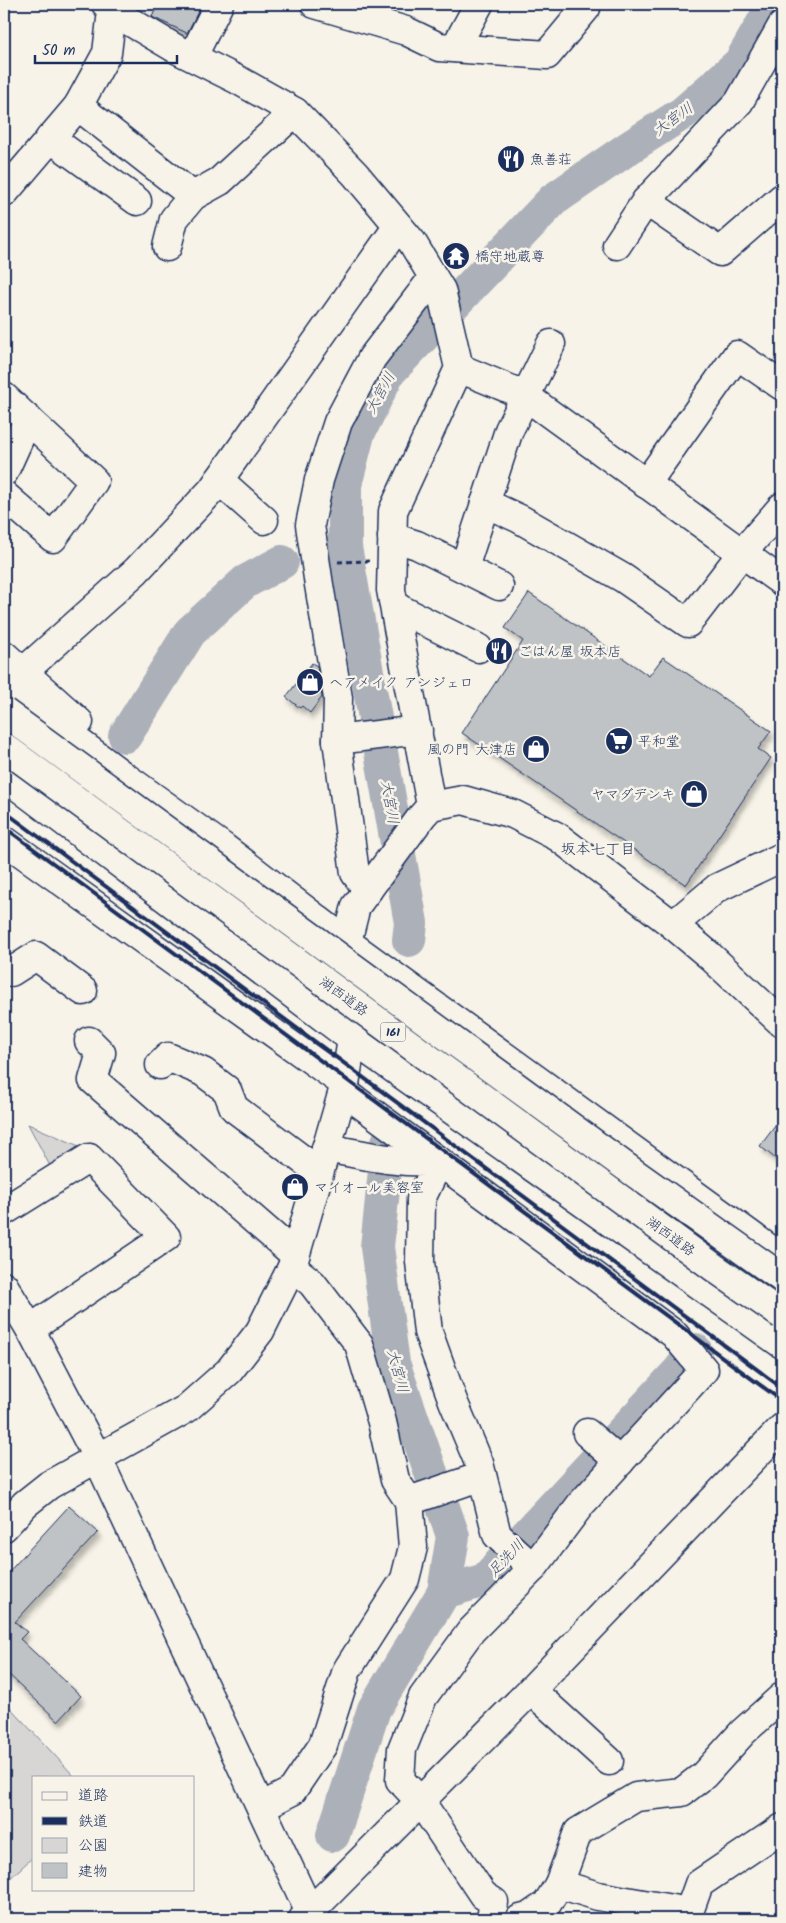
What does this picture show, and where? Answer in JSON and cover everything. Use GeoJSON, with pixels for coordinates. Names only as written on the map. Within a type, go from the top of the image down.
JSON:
{"type":"FeatureCollection","features":[{"type":"Feature","properties":{"kind":"main road"},"geometry":{"type":"LineString","coordinates":[[193,56],[219,4]]}},
{"type":"Feature","properties":{"kind":"main road"},"geometry":{"type":"LineString","coordinates":[[315,4],[406,31],[439,47],[547,56],[586,8]]}},
{"type":"Feature","properties":{"kind":"main road"},"geometry":{"type":"LineString","coordinates":[[455,48],[479,4]]}},
{"type":"Feature","properties":{"kind":"main road"},"geometry":{"type":"LineString","coordinates":[[8,177],[50,138],[78,106],[107,53],[109,8],[178,50],[193,56],[295,112],[355,174],[412,242],[437,284],[459,368],[393,511],[391,590],[396,607],[417,730],[427,811]]}},
{"type":"Feature","properties":{"kind":"main road"},"geometry":{"type":"LineString","coordinates":[[617,246],[646,201],[739,102],[782,26]]}},
{"type":"Feature","properties":{"kind":"main road"},"geometry":{"type":"LineString","coordinates":[[78,106],[193,196]]}},
{"type":"Feature","properties":{"kind":"main road"},"geometry":{"type":"LineString","coordinates":[[167,247],[174,220],[193,196],[220,181],[295,112]]}},
{"type":"Feature","properties":{"kind":"main road"},"geometry":{"type":"LineString","coordinates":[[50,138],[137,201]]}},
{"type":"Feature","properties":{"kind":"main road"},"geometry":{"type":"LineString","coordinates":[[646,201],[720,252],[782,198]]}},
{"type":"Feature","properties":{"kind":"main road"},"geometry":{"type":"LineString","coordinates":[[398,226],[212,490],[136,571],[10,671],[65,721],[127,768],[272,885],[347,942],[782,1258]]}},
{"type":"Feature","properties":{"kind":"main road"},"geometry":{"type":"LineString","coordinates":[[368,890],[355,873],[338,740],[338,698],[318,585],[310,525],[319,480],[338,422],[372,358],[437,284]]}},
{"type":"Feature","properties":{"kind":"main road"},"geometry":{"type":"LineString","coordinates":[[464,568],[509,430],[524,395],[551,344]]}},
{"type":"Feature","properties":{"kind":"main road"},"geometry":{"type":"LineString","coordinates":[[646,484],[737,356],[782,386]]}},
{"type":"Feature","properties":{"kind":"main road"},"geometry":{"type":"LineString","coordinates":[[459,368],[524,395],[782,582]]}},
{"type":"Feature","properties":{"kind":"main road"},"geometry":{"type":"LineString","coordinates":[[4,397],[94,481],[53,538],[4,495]]}},
{"type":"Feature","properties":{"kind":"main road"},"geometry":{"type":"LineString","coordinates":[[4,472],[28,419]]}},
{"type":"Feature","properties":{"kind":"main road"},"geometry":{"type":"LineString","coordinates":[[219,480],[264,520]]}},
{"type":"Feature","properties":{"kind":"main road"},"geometry":{"type":"LineString","coordinates":[[485,503],[520,519],[623,578],[688,623],[742,553],[782,507]]}},
{"type":"Feature","properties":{"kind":"main road"},"geometry":{"type":"LineString","coordinates":[[392,537],[417,545],[499,586]]}},
{"type":"Feature","properties":{"kind":"main road"},"geometry":{"type":"LineString","coordinates":[[396,607],[478,648]]}},
{"type":"Feature","properties":{"kind":"main road","name":"湖西道路"},"geometry":{"type":"LineString","coordinates":[[4,712],[782,1278]]}},
{"type":"Feature","properties":{"kind":"main road"},"geometry":{"type":"LineString","coordinates":[[338,740],[417,730]]}},
{"type":"Feature","properties":{"kind":"main road","name":"湖西道路"},"geometry":{"type":"LineString","coordinates":[[4,747],[716,1269],[782,1315]]}},
{"type":"Feature","properties":{"kind":"main road"},"geometry":{"type":"LineString","coordinates":[[4,776],[352,1039],[782,1344]]}},
{"type":"Feature","properties":{"kind":"main road"},"geometry":{"type":"LineString","coordinates":[[4,1527],[25,1504],[49,1484],[186,1409],[229,1371],[260,1331],[293,1261],[344,1087],[352,1039],[347,942],[356,906],[427,811],[463,800],[513,814],[558,838],[673,924],[782,1023]]}},
{"type":"Feature","properties":{"kind":"main road"},"geometry":{"type":"LineString","coordinates":[[4,840],[344,1087],[430,1162],[674,1334],[704,1370],[581,1504],[532,1567],[471,1631],[423,1697],[402,1750],[400,1780],[421,1802],[483,1895],[494,1902],[491,1919]]}},
{"type":"Feature","properties":{"kind":"main road"},"geometry":{"type":"LineString","coordinates":[[673,924],[718,888],[782,857]]}},
{"type":"Feature","properties":{"kind":"main road"},"geometry":{"type":"LineString","coordinates":[[11,969],[36,956],[83,991]]}},
{"type":"Feature","properties":{"kind":"main road"},"geometry":{"type":"LineString","coordinates":[[89,1041],[101,1053],[93,1080],[293,1261],[360,1344],[382,1422],[395,1480],[410,1500],[412,1547],[405,1579],[347,1670],[323,1744],[292,1791],[261,1807]]}},
{"type":"Feature","properties":{"kind":"main road"},"geometry":{"type":"LineString","coordinates":[[160,1065],[168,1057],[203,1072],[227,1090],[234,1108],[323,1160],[361,1155],[430,1162]]}},
{"type":"Feature","properties":{"kind":"main road"},"geometry":{"type":"LineString","coordinates":[[4,1211],[89,1158],[166,1236],[30,1329]]}},
{"type":"Feature","properties":{"kind":"main road"},"geometry":{"type":"LineString","coordinates":[[430,1162],[421,1199],[420,1262],[428,1332],[453,1401],[479,1463],[497,1535],[532,1567]]}},
{"type":"Feature","properties":{"kind":"main road"},"geometry":{"type":"LineString","coordinates":[[4,1286],[30,1329],[97,1457],[261,1807],[309,1917],[531,1690],[782,1428]]}},
{"type":"Feature","properties":{"kind":"main road"},"geometry":{"type":"LineString","coordinates":[[587,1433],[620,1462]]}},
{"type":"Feature","properties":{"kind":"main road"},"geometry":{"type":"LineString","coordinates":[[410,1500],[482,1476]]}},
{"type":"Feature","properties":{"kind":"main road"},"geometry":{"type":"LineString","coordinates":[[531,1690],[609,1761]]}},
{"type":"Feature","properties":{"kind":"main road"},"geometry":{"type":"LineString","coordinates":[[520,1919],[528,1917],[547,1904],[559,1884],[578,1832],[636,1797],[682,1792],[704,1775],[744,1732],[782,1697]]}},
{"type":"Feature","properties":{"kind":"main road"},"geometry":{"type":"LineString","coordinates":[[559,1884],[598,1896],[689,1916],[699,1884],[782,1828]]}},
{"type":"Feature","properties":{"kind":"path"},"geometry":{"type":"LineString","coordinates":[[335,562],[372,560]]}},
{"type":"Feature","properties":{"kind":"shaded area"},"geometry":{"type":"Polygon","coordinates":[[[122,4],[210,4],[193,44],[122,4]]]}},
{"type":"Feature","properties":{"kind":"green space"},"geometry":{"type":"Polygon","coordinates":[[[28,1124],[79,1146],[50,1166],[28,1124]]]}},
{"type":"Feature","properties":{"kind":"green space"},"geometry":{"type":"Polygon","coordinates":[[[4,1701],[74,1776],[32,1776],[32,1858],[4,1884],[4,1701]]]}},
{"type":"Feature","properties":{"kind":"building"},"geometry":{"type":"Polygon","coordinates":[[[158,4],[202,4],[187,33],[152,17],[158,4]]]}},
{"type":"Feature","properties":{"kind":"building","name":"平和堂"},"geometry":{"type":"Polygon","coordinates":[[[529,593],[649,676],[663,657],[771,731],[758,749],[771,758],[686,885],[462,733],[523,641],[505,628],[529,593]]]}},
{"type":"Feature","properties":{"kind":"building"},"geometry":{"type":"Polygon","coordinates":[[[312,663],[317,666],[322,697],[310,713],[286,697],[312,663]]]}},
{"type":"Feature","properties":{"kind":"building"},"geometry":{"type":"Polygon","coordinates":[[[782,1117],[782,1164],[760,1146],[782,1117]]]}},
{"type":"Feature","properties":{"kind":"building"},"geometry":{"type":"Polygon","coordinates":[[[69,1506],[98,1532],[15,1622],[27,1632],[20,1639],[81,1696],[58,1721],[4,1670],[4,1577],[69,1506]]]}},
{"type":"Feature","properties":{"kind":"waterway","name":"大宮川"},"geometry":{"type":"LineString","coordinates":[[409,940],[411,923],[345,547],[345,485],[358,434],[388,373],[553,200],[683,113],[740,63],[766,18],[770,4]]}},
{"type":"Feature","properties":{"kind":"waterway","name":"大宮川"},"geometry":{"type":"LineString","coordinates":[[125,736],[190,632],[245,582],[282,562]]}},
{"type":"Feature","properties":{"kind":"waterway","name":"大宮川"},"geometry":{"type":"LineString","coordinates":[[388,1142],[377,1247],[393,1363],[453,1536],[444,1592]]}},
{"type":"Feature","properties":{"kind":"waterway","name":"足洗川"},"geometry":{"type":"LineString","coordinates":[[333,1835],[374,1709],[444,1592],[485,1580],[680,1370],[695,1350]]}},
{"type":"Feature","properties":{"kind":"waterway"},"geometry":{"type":"LineString","coordinates":[[447,1919],[476,1915]]}},
{"type":"Feature","properties":{"kind":"railway"},"geometry":{"type":"LineString","coordinates":[[4,811],[782,1388]]}},
{"type":"Feature","properties":{"kind":"railway"},"geometry":{"type":"LineString","coordinates":[[4,827],[782,1401]]}},
{"type":"Feature","properties":{"kind":"place","name":"魚善荘"},"geometry":{"type":"Point","coordinates":[511,159]}},
{"type":"Feature","properties":{"kind":"place","name":"橋守地蔵尊"},"geometry":{"type":"Point","coordinates":[456,256]}},
{"type":"Feature","properties":{"kind":"place","name":"ごはん屋 坂本店"},"geometry":{"type":"Point","coordinates":[499,651]}},
{"type":"Feature","properties":{"kind":"place","name":"ヘアメイク アンジェロ"},"geometry":{"type":"Point","coordinates":[310,682]}},
{"type":"Feature","properties":{"kind":"place","name":"平和堂"},"geometry":{"type":"Point","coordinates":[619,741]}},
{"type":"Feature","properties":{"kind":"place","name":"風の門 大津店"},"geometry":{"type":"Point","coordinates":[536,749]}},
{"type":"Feature","properties":{"kind":"place","name":"ヤマダデンキ"},"geometry":{"type":"Point","coordinates":[694,794]}},
{"type":"Feature","properties":{"kind":"place","name":"マイオール美容室"},"geometry":{"type":"Point","coordinates":[295,1187]}},
{"type":"Feature","properties":{"kind":"district","name":"坂本七丁目"},"geometry":{"type":"Point","coordinates":[598,849]}}]}
